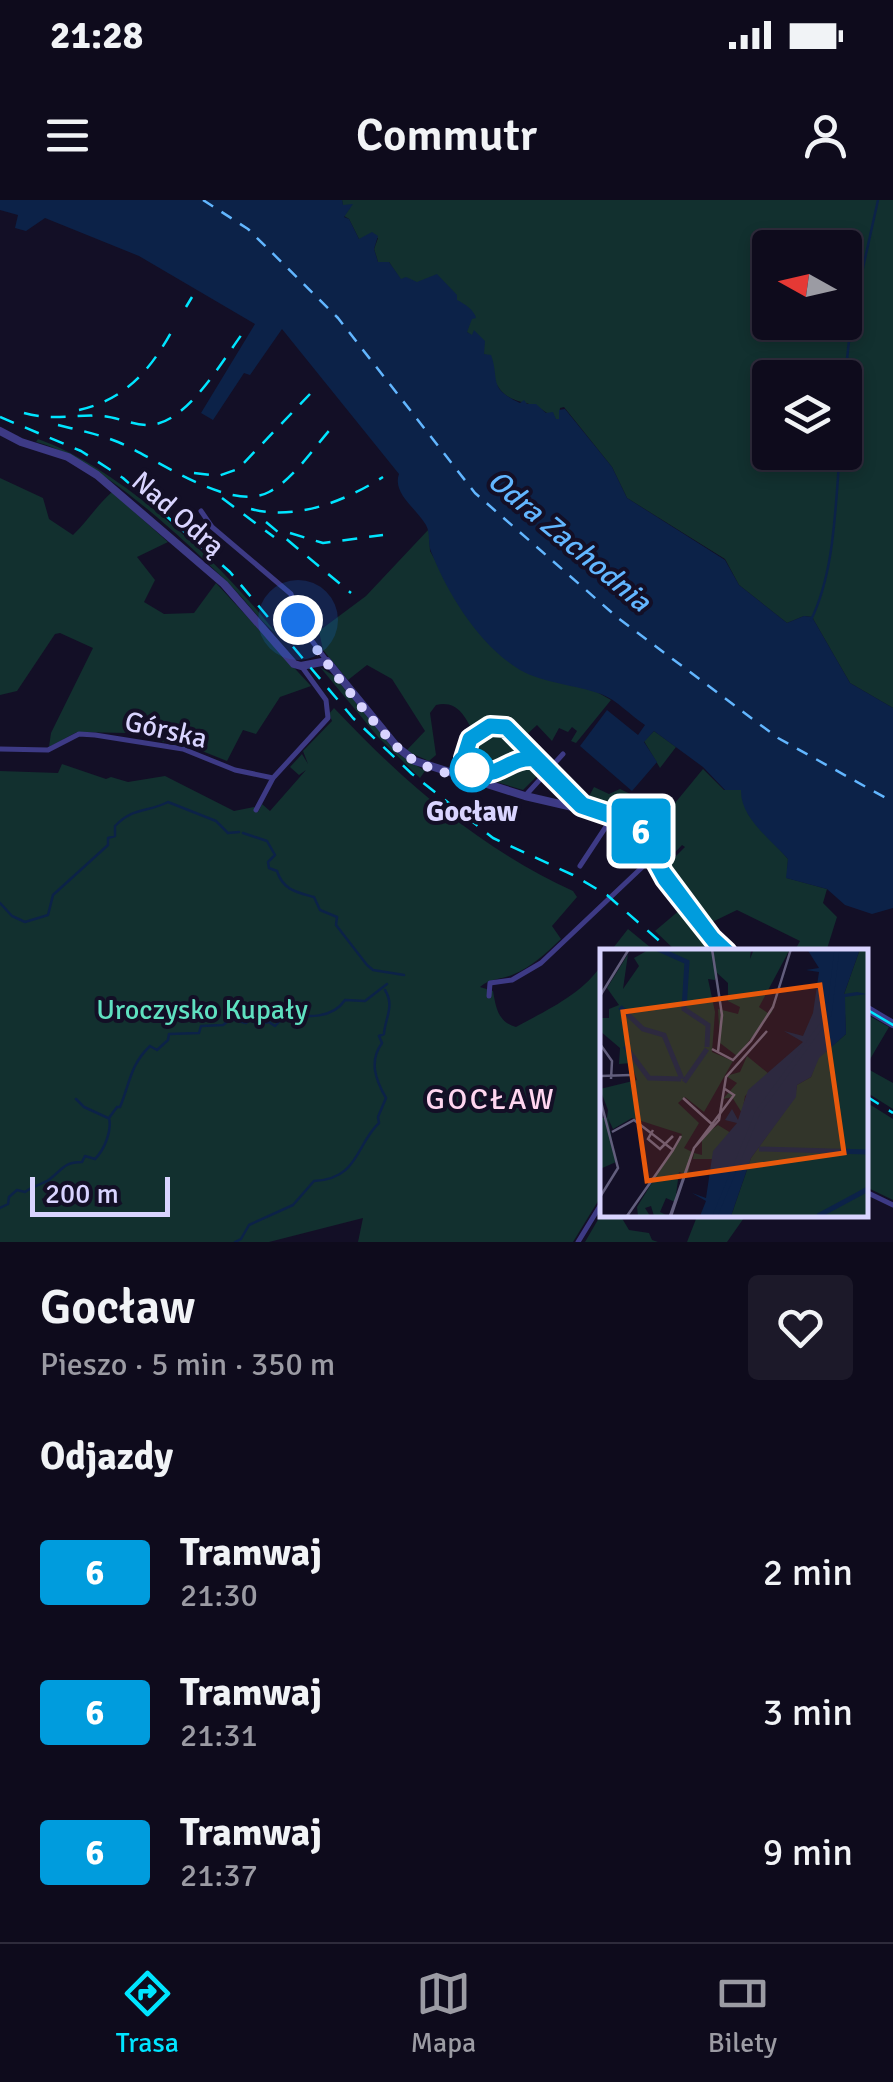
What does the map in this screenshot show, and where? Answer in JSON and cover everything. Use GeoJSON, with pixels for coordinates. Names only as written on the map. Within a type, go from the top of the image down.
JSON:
{"type":"FeatureCollection","features":[{"type":"Feature","properties":{"kind":"street","name":"Nad Odrą"},"geometry":{"type":"LineString","coordinates":[[0,431],[68,456],[98,475],[224,584],[292,663],[301,666]]}},
{"type":"Feature","properties":{"kind":"street"},"geometry":{"type":"LineString","coordinates":[[201,511],[212,526],[292,594],[300,626],[406,756],[428,767],[524,796],[614,816],[640,831],[666,878],[722,949]]}},
{"type":"Feature","properties":{"kind":"street"},"geometry":{"type":"LineString","coordinates":[[256,810],[273,778],[329,714],[326,700],[301,666],[327,661]]}},
{"type":"Feature","properties":{"kind":"street","name":"Górska"},"geometry":{"type":"LineString","coordinates":[[0,749],[52,749],[78,734],[95,735],[183,749],[235,770],[273,778]]}},
{"type":"Feature","properties":{"kind":"street"},"geometry":{"type":"LineString","coordinates":[[524,796],[562,754]]}},
{"type":"Feature","properties":{"kind":"street"},"geometry":{"type":"LineString","coordinates":[[580,866],[614,816]]}},
{"type":"Feature","properties":{"kind":"street"},"geometry":{"type":"LineString","coordinates":[[489,996],[490,983],[517,978],[551,955],[654,856]]}},
{"type":"Feature","properties":{"kind":"street"},"geometry":{"type":"LineString","coordinates":[[868,1009],[893,1024]]}},
{"type":"Feature","properties":{"kind":"street"},"geometry":{"type":"LineString","coordinates":[[868,1193],[893,1205]]}},
{"type":"Feature","properties":{"kind":"street"},"geometry":{"type":"LineString","coordinates":[[578,1242],[600,1206]]}},
{"type":"Feature","properties":{"kind":"green space"},"geometry":{"type":"Polygon","coordinates":[[[342,200],[893,200],[893,708],[850,683],[812,617],[787,623],[739,585],[725,559],[627,498],[612,467],[564,407],[556,419],[538,407],[506,396],[479,345],[467,332],[468,309],[416,282],[401,280],[389,262],[378,262],[374,249],[378,238],[359,239],[344,216],[350,208],[343,206],[342,200]]]}},
{"type":"Feature","properties":{"kind":"green space"},"geometry":{"type":"Polygon","coordinates":[[[38,439],[103,472],[168,521],[228,578],[276,633],[215,570],[141,504],[87,465],[36,442],[38,439]]]}},
{"type":"Feature","properties":{"kind":"green space"},"geometry":{"type":"Polygon","coordinates":[[[0,478],[43,498],[49,519],[73,535],[112,492],[168,542],[137,557],[155,580],[144,602],[164,614],[194,613],[216,583],[311,686],[280,697],[256,734],[243,730],[227,761],[127,733],[77,732],[49,747],[51,733],[93,648],[55,634],[17,691],[0,695],[0,478]]]}},
{"type":"Feature","properties":{"kind":"green space"},"geometry":{"type":"Polygon","coordinates":[[[429,529],[430,551],[469,620],[611,700],[576,743],[571,741],[577,731],[572,727],[568,732],[559,728],[552,741],[537,725],[523,738],[512,729],[493,723],[473,732],[459,710],[443,704],[436,705],[430,713],[436,755],[429,761],[406,751],[425,731],[392,679],[367,665],[348,680],[323,650],[319,631],[366,596],[429,529]]]}},
{"type":"Feature","properties":{"kind":"green space"},"geometry":{"type":"Polygon","coordinates":[[[320,667],[334,676],[399,754],[425,771],[420,778],[378,737],[320,667]]]}},
{"type":"Feature","properties":{"kind":"green space","name":"Uroczysko Kupały"},"geometry":{"type":"Polygon","coordinates":[[[334,708],[388,762],[475,834],[573,891],[577,897],[552,926],[561,939],[526,968],[480,987],[493,991],[502,1018],[516,1027],[575,992],[600,967],[600,1198],[573,1242],[358,1242],[363,1218],[269,1242],[0,1242],[0,771],[58,773],[62,764],[128,782],[165,776],[234,811],[254,807],[258,812],[262,804],[270,811],[306,770],[299,775],[290,767],[302,754],[308,764],[303,751],[332,721],[329,714],[334,708]]]}},
{"type":"Feature","properties":{"kind":"green space"},"geometry":{"type":"Polygon","coordinates":[[[497,728],[530,756],[495,770],[477,763],[473,745],[484,732],[497,728]]]}},
{"type":"Feature","properties":{"kind":"green space"},"geometry":{"type":"Polygon","coordinates":[[[654,731],[676,747],[660,768],[644,741],[654,731]]]}},
{"type":"Feature","properties":{"kind":"green space"},"geometry":{"type":"Polygon","coordinates":[[[525,759],[544,769],[523,790],[490,780],[492,776],[525,759]]]}},
{"type":"Feature","properties":{"kind":"green space"},"geometry":{"type":"Polygon","coordinates":[[[703,769],[724,790],[742,790],[748,814],[788,859],[787,878],[827,889],[823,903],[837,917],[827,949],[796,949],[800,941],[737,910],[706,925],[666,866],[685,847],[682,845],[665,863],[652,831],[703,769]]]}},
{"type":"Feature","properties":{"kind":"green space"},"geometry":{"type":"Polygon","coordinates":[[[594,787],[609,794],[620,789],[649,803],[654,814],[644,825],[627,811],[586,802],[594,787]]]}},
{"type":"Feature","properties":{"kind":"green space"},"geometry":{"type":"Polygon","coordinates":[[[681,909],[713,949],[674,949],[655,931],[681,909]]]}},
{"type":"Feature","properties":{"kind":"green space"},"geometry":{"type":"Polygon","coordinates":[[[628,929],[652,949],[612,949],[628,929]]]}},
{"type":"Feature","properties":{"kind":"green space"},"geometry":{"type":"Polygon","coordinates":[[[868,1015],[889,1027],[868,1063],[868,1015]]]}},
{"type":"Feature","properties":{"kind":"green space"},"geometry":{"type":"Polygon","coordinates":[[[868,1069],[893,1083],[893,1109],[868,1093],[868,1069]]]}},
{"type":"Feature","properties":{"kind":"green space"},"geometry":{"type":"Polygon","coordinates":[[[868,1103],[893,1119],[893,1200],[868,1188],[868,1103]]]}},
{"type":"Feature","properties":{"kind":"green space"},"geometry":{"type":"Polygon","coordinates":[[[600,1216],[621,1217],[629,1230],[649,1233],[658,1242],[585,1242],[600,1216]]]}},
{"type":"Feature","properties":{"kind":"green space"},"geometry":{"type":"Polygon","coordinates":[[[745,1217],[727,1242],[687,1242],[696,1219],[745,1217]]]}},
{"type":"Feature","properties":{"kind":"water","name":"Odra Zachodnia"},"geometry":{"type":"Polygon","coordinates":[[[0,200],[342,200],[343,205],[353,204],[344,217],[349,219],[359,239],[372,232],[378,236],[374,249],[378,262],[389,262],[401,279],[417,282],[437,274],[457,295],[457,300],[473,312],[476,318],[467,332],[472,335],[474,330],[485,341],[484,354],[491,355],[503,393],[520,403],[524,400],[536,404],[546,413],[553,412],[556,419],[559,410],[565,409],[612,467],[627,498],[725,560],[739,585],[787,623],[812,617],[850,683],[893,708],[893,908],[872,914],[845,905],[827,889],[786,878],[788,859],[751,818],[741,790],[725,790],[703,767],[654,731],[644,742],[657,762],[632,791],[580,746],[607,710],[638,735],[645,725],[601,694],[520,670],[479,634],[439,570],[427,528],[399,488],[399,474],[282,329],[250,375],[244,373],[213,420],[201,413],[255,324],[139,256],[45,218],[26,231],[15,228],[18,215],[0,210],[0,200]]]}},
{"type":"Feature","properties":{"kind":"waterway"},"geometry":{"type":"LineString","coordinates":[[847,360],[851,322],[878,200]]}},
{"type":"Feature","properties":{"kind":"waterway"},"geometry":{"type":"LineString","coordinates":[[811,620],[829,560],[839,470]]}},
{"type":"Feature","properties":{"kind":"waterway"},"geometry":{"type":"LineString","coordinates":[[0,903],[12,916],[25,922],[48,915],[53,895],[108,845],[108,838],[115,836],[115,826],[134,813],[168,802],[216,821],[228,833],[239,832]]}},
{"type":"Feature","properties":{"kind":"waterway"},"geometry":{"type":"LineString","coordinates":[[243,833],[267,841],[275,855],[268,862],[269,868],[277,871],[296,892],[314,897],[320,910],[337,917],[336,925],[367,965],[373,970],[404,975]]}},
{"type":"Feature","properties":{"kind":"waterway"},"geometry":{"type":"LineString","coordinates":[[0,1208],[8,1204],[17,1190],[25,1192],[44,1183],[67,1165],[82,1162],[85,1156],[95,1159],[107,1139],[109,1118],[120,1107],[138,1060],[150,1046],[157,1050],[169,1034],[199,1033],[201,1026],[223,1025],[231,1019],[269,1022],[275,1026],[288,1012],[303,1016],[327,1014],[345,1000],[365,1001],[387,984]]}},
{"type":"Feature","properties":{"kind":"waterway"},"geometry":{"type":"LineString","coordinates":[[235,1242],[249,1225],[293,1205],[314,1181],[340,1174],[379,1123],[386,1098],[376,1077],[375,1063],[382,1043],[379,1036],[384,1034],[389,1012],[385,990]]}},
{"type":"Feature","properties":{"kind":"waterway"},"geometry":{"type":"LineString","coordinates":[[76,1099],[108,1118]]}},
{"type":"Feature","properties":{"kind":"ferry route"},"geometry":{"type":"LineString","coordinates":[[203,200],[248,229],[338,318],[475,493],[618,618],[778,738],[893,802]]}},
{"type":"Feature","properties":{"kind":"tram line","name":"6"},"geometry":{"type":"LineString","coordinates":[[720,949],[665,879],[636,828],[581,806],[534,759],[518,759],[489,774],[475,772],[464,758],[470,739],[490,726],[506,727],[583,805],[634,824],[647,838],[667,877],[723,949]]}},
{"type":"Feature","properties":{"kind":"tram line"},"geometry":{"type":"LineString","coordinates":[[721,949],[664,877],[639,831],[624,821],[582,807],[532,759],[490,773],[475,772],[465,758],[469,740],[491,727],[507,727],[582,804],[625,819],[642,831],[665,875],[724,949]]}},
{"type":"Feature","properties":{"kind":"tram line"},"geometry":{"type":"LineString","coordinates":[[868,1010],[893,1025]]}},
{"type":"Feature","properties":{"kind":"railway"},"geometry":{"type":"LineString","coordinates":[[186,307],[192,297]]}},
{"type":"Feature","properties":{"kind":"railway"},"geometry":{"type":"LineString","coordinates":[[79,410],[111,398],[136,380],[157,356],[174,327]]}},
{"type":"Feature","properties":{"kind":"railway"},"geometry":{"type":"LineString","coordinates":[[24,413],[102,416],[142,425],[162,422],[190,403],[245,330]]}},
{"type":"Feature","properties":{"kind":"railway"},"geometry":{"type":"LineString","coordinates":[[194,473],[218,476],[238,469],[310,394]]}},
{"type":"Feature","properties":{"kind":"railway"},"geometry":{"type":"LineString","coordinates":[[0,417],[81,451],[123,478],[230,572],[353,718],[412,774],[493,838],[607,895],[669,949]]}},
{"type":"Feature","properties":{"kind":"railway"},"geometry":{"type":"LineString","coordinates":[[58,425],[118,442],[214,490],[253,497],[269,492],[287,479],[334,425]]}},
{"type":"Feature","properties":{"kind":"railway"},"geometry":{"type":"LineString","coordinates":[[251,509],[285,512],[320,506],[383,477]]}},
{"type":"Feature","properties":{"kind":"railway"},"geometry":{"type":"LineString","coordinates":[[222,498],[274,537]]}},
{"type":"Feature","properties":{"kind":"railway"},"geometry":{"type":"LineString","coordinates":[[266,522],[351,593]]}},
{"type":"Feature","properties":{"kind":"railway"},"geometry":{"type":"LineString","coordinates":[[290,533],[323,543],[383,535]]}},
{"type":"Feature","properties":{"kind":"railway"},"geometry":{"type":"LineString","coordinates":[[868,1097],[893,1113]]}},
{"type":"Feature","properties":{"kind":"place","name":"Gocław"},"geometry":{"type":"Point","coordinates":[472,770]}},
{"type":"Feature","properties":{"kind":"district","name":"GOCŁAW"},"geometry":{"type":"Point","coordinates":[491,1099]}},
{"type":"Feature","properties":{"kind":"route"},"geometry":{"type":"LineString","coordinates":[[298,620],[302,630],[404,754],[428,767],[466,778],[472,770]]}}]}
